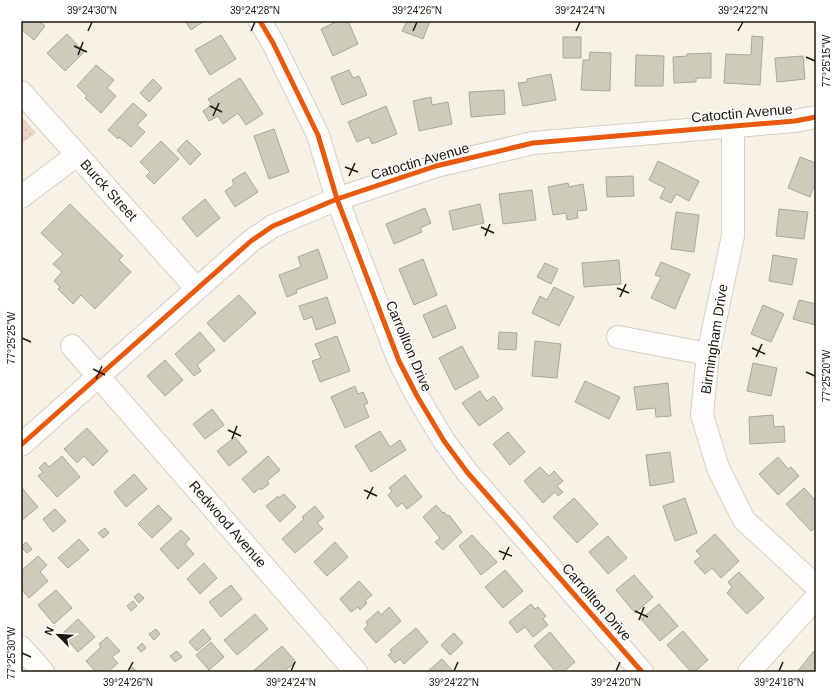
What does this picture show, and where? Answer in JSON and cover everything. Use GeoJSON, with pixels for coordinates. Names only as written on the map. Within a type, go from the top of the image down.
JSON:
{"type":"FeatureCollection","features":[{"type":"Feature","properties":{"kind":"street","name":"Carrollton Drive"},"geometry":{"type":"LineString","coordinates":[[260,21],[273,43],[318,134],[337,199],[400,361],[416,396],[444,441],[467,472],[642,672]]}},
{"type":"Feature","properties":{"kind":"street","name":"Burck Street"},"geometry":{"type":"LineString","coordinates":[[21,92],[196,288]]}},
{"type":"Feature","properties":{"kind":"street","name":"Catoctin Avenue"},"geometry":{"type":"LineString","coordinates":[[21,445],[99,377],[196,288],[251,241],[273,226],[337,199],[436,166],[533,143],[733,125],[795,121],[816,117]]}},
{"type":"Feature","properties":{"kind":"street","name":"Birmingham Drive"},"geometry":{"type":"LineString","coordinates":[[733,125],[733,236],[708,354],[702,415],[718,468],[744,520],[816,586]]}},
{"type":"Feature","properties":{"kind":"street"},"geometry":{"type":"LineString","coordinates":[[21,198],[77,155]]}},
{"type":"Feature","properties":{"kind":"street"},"geometry":{"type":"LineString","coordinates":[[618,337],[708,354]]}},
{"type":"Feature","properties":{"kind":"street","name":"Redwood Avenue"},"geometry":{"type":"LineString","coordinates":[[72,346],[356,672]]}},
{"type":"Feature","properties":{"kind":"street"},"geometry":{"type":"LineString","coordinates":[[749,672],[816,598]]}},
{"type":"Feature","properties":{"kind":"street"},"geometry":{"type":"LineString","coordinates":[[21,647],[43,672]]}},
{"type":"Feature","properties":{"kind":"shaded area"},"geometry":{"type":"Polygon","coordinates":[[[21,116],[36,133],[21,144],[21,116]]]}},
{"type":"Feature","properties":{"kind":"building"},"geometry":{"type":"Polygon","coordinates":[[[21,21],[39,21],[45,26],[34,40],[21,29],[21,21]]]}},
{"type":"Feature","properties":{"kind":"building"},"geometry":{"type":"Polygon","coordinates":[[[185,21],[204,21],[191,30],[185,21]]]}},
{"type":"Feature","properties":{"kind":"building"},"geometry":{"type":"Polygon","coordinates":[[[338,21],[348,21],[358,44],[333,56],[321,29],[338,21]]]}},
{"type":"Feature","properties":{"kind":"building"},"geometry":{"type":"Polygon","coordinates":[[[407,21],[430,21],[423,39],[402,31],[407,21]]]}},
{"type":"Feature","properties":{"kind":"building"},"geometry":{"type":"Polygon","coordinates":[[[67,34],[84,52],[65,71],[47,53],[67,34]]]}},
{"type":"Feature","properties":{"kind":"building"},"geometry":{"type":"Polygon","coordinates":[[[221,35],[236,59],[210,75],[195,50],[221,35]]]}},
{"type":"Feature","properties":{"kind":"building"},"geometry":{"type":"Polygon","coordinates":[[[752,36],[763,37],[760,85],[724,83],[726,54],[751,55],[752,36]]]}},
{"type":"Feature","properties":{"kind":"building"},"geometry":{"type":"Polygon","coordinates":[[[563,37],[581,37],[581,58],[563,58],[563,37]]]}},
{"type":"Feature","properties":{"kind":"building"},"geometry":{"type":"Polygon","coordinates":[[[590,52],[611,53],[610,91],[581,90],[583,60],[589,60],[590,52]]]}},
{"type":"Feature","properties":{"kind":"building"},"geometry":{"type":"Polygon","coordinates":[[[711,53],[711,78],[696,78],[696,82],[674,83],[673,57],[687,56],[687,54],[711,53]]]}},
{"type":"Feature","properties":{"kind":"building"},"geometry":{"type":"Polygon","coordinates":[[[636,55],[664,56],[663,86],[635,86],[636,55]]]}},
{"type":"Feature","properties":{"kind":"building"},"geometry":{"type":"Polygon","coordinates":[[[803,56],[805,79],[777,82],[775,58],[803,56]]]}},
{"type":"Feature","properties":{"kind":"building"},"geometry":{"type":"Polygon","coordinates":[[[96,65],[114,80],[107,88],[116,96],[101,113],[85,98],[87,96],[77,86],[96,65]]]}},
{"type":"Feature","properties":{"kind":"building"},"geometry":{"type":"Polygon","coordinates":[[[349,70],[353,78],[359,76],[367,95],[342,105],[331,77],[349,70]]]}},
{"type":"Feature","properties":{"kind":"building"},"geometry":{"type":"Polygon","coordinates":[[[551,74],[556,100],[523,106],[518,83],[527,82],[527,79],[551,74]]]}},
{"type":"Feature","properties":{"kind":"building"},"geometry":{"type":"Polygon","coordinates":[[[240,78],[263,114],[246,125],[238,113],[223,124],[218,116],[209,121],[203,111],[212,105],[208,99],[240,78]]]}},
{"type":"Feature","properties":{"kind":"building"},"geometry":{"type":"Polygon","coordinates":[[[153,79],[162,88],[149,102],[140,93],[153,79]]]}},
{"type":"Feature","properties":{"kind":"building"},"geometry":{"type":"Polygon","coordinates":[[[504,90],[505,114],[471,117],[469,92],[504,90]]]}},
{"type":"Feature","properties":{"kind":"building"},"geometry":{"type":"Polygon","coordinates":[[[431,97],[432,105],[448,102],[452,124],[419,131],[413,101],[431,97]]]}},
{"type":"Feature","properties":{"kind":"building"},"geometry":{"type":"Polygon","coordinates":[[[133,103],[147,115],[137,125],[145,132],[131,147],[119,137],[118,139],[108,130],[133,103]]]}},
{"type":"Feature","properties":{"kind":"building"},"geometry":{"type":"Polygon","coordinates":[[[386,106],[397,134],[372,144],[369,137],[357,142],[348,122],[386,106]]]}},
{"type":"Feature","properties":{"kind":"building"},"geometry":{"type":"Polygon","coordinates":[[[274,129],[289,172],[269,179],[254,136],[274,129]]]}},
{"type":"Feature","properties":{"kind":"building"},"geometry":{"type":"Polygon","coordinates":[[[187,140],[201,154],[190,165],[177,150],[187,140]]]}},
{"type":"Feature","properties":{"kind":"building"},"geometry":{"type":"Polygon","coordinates":[[[161,141],[179,159],[154,184],[146,176],[150,172],[140,162],[161,141]]]}},
{"type":"Feature","properties":{"kind":"building"},"geometry":{"type":"Polygon","coordinates":[[[800,157],[816,163],[816,189],[813,188],[810,197],[788,188],[800,157]]]}},
{"type":"Feature","properties":{"kind":"building"},"geometry":{"type":"Polygon","coordinates":[[[658,161],[699,181],[689,201],[676,194],[671,203],[660,198],[665,188],[649,180],[658,161]]]}},
{"type":"Feature","properties":{"kind":"building"},"geometry":{"type":"Polygon","coordinates":[[[245,172],[258,192],[235,207],[225,191],[234,185],[232,180],[245,172]]]}},
{"type":"Feature","properties":{"kind":"building"},"geometry":{"type":"Polygon","coordinates":[[[633,176],[634,196],[607,197],[606,177],[633,176]]]}},
{"type":"Feature","properties":{"kind":"building"},"geometry":{"type":"Polygon","coordinates":[[[568,183],[569,187],[583,184],[587,210],[577,211],[578,218],[567,220],[566,213],[553,215],[548,187],[568,183]]]}},
{"type":"Feature","properties":{"kind":"building"},"geometry":{"type":"Polygon","coordinates":[[[532,190],[536,220],[503,224],[499,194],[532,190]]]}},
{"type":"Feature","properties":{"kind":"building"},"geometry":{"type":"Polygon","coordinates":[[[205,199],[220,218],[197,237],[182,218],[205,199]]]}},
{"type":"Feature","properties":{"kind":"building"},"geometry":{"type":"Polygon","coordinates":[[[70,204],[123,256],[119,260],[131,272],[95,309],[81,295],[73,304],[58,289],[60,287],[54,281],[62,272],[53,264],[63,254],[41,233],[70,204]]]}},
{"type":"Feature","properties":{"kind":"building"},"geometry":{"type":"Polygon","coordinates":[[[480,204],[484,223],[453,230],[449,211],[480,204]]]}},
{"type":"Feature","properties":{"kind":"building"},"geometry":{"type":"Polygon","coordinates":[[[425,208],[431,223],[420,228],[422,232],[394,244],[386,224],[425,208]]]}},
{"type":"Feature","properties":{"kind":"building"},"geometry":{"type":"Polygon","coordinates":[[[779,209],[808,212],[804,239],[776,236],[779,209]]]}},
{"type":"Feature","properties":{"kind":"building"},"geometry":{"type":"Polygon","coordinates":[[[676,212],[699,215],[694,252],[671,249],[676,212]]]}},
{"type":"Feature","properties":{"kind":"building"},"geometry":{"type":"Polygon","coordinates":[[[318,249],[328,278],[296,290],[297,293],[287,297],[279,275],[301,267],[298,257],[318,249]]]}},
{"type":"Feature","properties":{"kind":"building"},"geometry":{"type":"Polygon","coordinates":[[[773,255],[797,259],[792,285],[769,281],[773,255]]]}},
{"type":"Feature","properties":{"kind":"building"},"geometry":{"type":"Polygon","coordinates":[[[423,259],[437,295],[414,305],[399,269],[423,259]]]}},
{"type":"Feature","properties":{"kind":"building"},"geometry":{"type":"Polygon","coordinates":[[[619,260],[621,284],[584,287],[582,263],[619,260]]]}},
{"type":"Feature","properties":{"kind":"building"},"geometry":{"type":"Polygon","coordinates":[[[661,262],[690,274],[675,309],[651,298],[661,277],[655,275],[661,262]]]}},
{"type":"Feature","properties":{"kind":"building"},"geometry":{"type":"Polygon","coordinates":[[[545,263],[558,269],[551,284],[537,277],[545,263]]]}},
{"type":"Feature","properties":{"kind":"building"},"geometry":{"type":"Polygon","coordinates":[[[554,287],[574,297],[559,326],[532,313],[540,296],[547,300],[554,287]]]}},
{"type":"Feature","properties":{"kind":"building"},"geometry":{"type":"Polygon","coordinates":[[[239,295],[256,313],[224,342],[207,323],[239,295]]]}},
{"type":"Feature","properties":{"kind":"building"},"geometry":{"type":"Polygon","coordinates":[[[327,297],[336,323],[316,330],[312,317],[304,320],[299,306],[327,297]]]}},
{"type":"Feature","properties":{"kind":"building"},"geometry":{"type":"Polygon","coordinates":[[[799,300],[816,304],[815,325],[793,319],[799,300]]]}},
{"type":"Feature","properties":{"kind":"building"},"geometry":{"type":"Polygon","coordinates":[[[446,305],[456,328],[433,338],[423,315],[446,305]]]}},
{"type":"Feature","properties":{"kind":"building"},"geometry":{"type":"Polygon","coordinates":[[[763,305],[784,314],[771,342],[751,334],[763,305]]]}},
{"type":"Feature","properties":{"kind":"building"},"geometry":{"type":"Polygon","coordinates":[[[200,332],[215,350],[197,365],[201,371],[194,376],[175,354],[200,332]]]}},
{"type":"Feature","properties":{"kind":"building"},"geometry":{"type":"Polygon","coordinates":[[[499,332],[517,333],[516,350],[498,349],[499,332]]]}},
{"type":"Feature","properties":{"kind":"building"},"geometry":{"type":"Polygon","coordinates":[[[337,336],[350,371],[320,382],[312,361],[321,358],[315,344],[337,336]]]}},
{"type":"Feature","properties":{"kind":"building"},"geometry":{"type":"Polygon","coordinates":[[[535,341],[561,344],[557,378],[532,376],[535,341]]]}},
{"type":"Feature","properties":{"kind":"building"},"geometry":{"type":"Polygon","coordinates":[[[462,346],[479,377],[455,390],[439,358],[462,346]]]}},
{"type":"Feature","properties":{"kind":"building"},"geometry":{"type":"Polygon","coordinates":[[[165,360],[183,380],[165,396],[147,376],[165,360]]]}},
{"type":"Feature","properties":{"kind":"building"},"geometry":{"type":"Polygon","coordinates":[[[753,363],[777,368],[771,396],[747,391],[753,363]]]}},
{"type":"Feature","properties":{"kind":"building"},"geometry":{"type":"Polygon","coordinates":[[[585,381],[620,397],[609,419],[575,402],[585,381]]]}},
{"type":"Feature","properties":{"kind":"building"},"geometry":{"type":"Polygon","coordinates":[[[668,383],[671,416],[656,417],[655,408],[637,410],[634,387],[668,383]]]}},
{"type":"Feature","properties":{"kind":"building"},"geometry":{"type":"Polygon","coordinates":[[[355,386],[358,394],[363,392],[368,403],[364,405],[369,417],[345,428],[331,397],[355,386]]]}},
{"type":"Feature","properties":{"kind":"building"},"geometry":{"type":"Polygon","coordinates":[[[480,391],[487,401],[494,396],[503,409],[479,426],[462,403],[480,391]]]}},
{"type":"Feature","properties":{"kind":"building"},"geometry":{"type":"Polygon","coordinates":[[[212,409],[224,425],[205,439],[193,424],[212,409]]]}},
{"type":"Feature","properties":{"kind":"building"},"geometry":{"type":"Polygon","coordinates":[[[773,415],[774,427],[784,426],[785,442],[750,444],[749,417],[773,415]]]}},
{"type":"Feature","properties":{"kind":"building"},"geometry":{"type":"Polygon","coordinates":[[[87,428],[108,451],[93,466],[84,456],[77,463],[64,449],[87,428]]]}},
{"type":"Feature","properties":{"kind":"building"},"geometry":{"type":"Polygon","coordinates":[[[380,431],[390,447],[400,440],[406,450],[371,472],[355,446],[380,431]]]}},
{"type":"Feature","properties":{"kind":"building"},"geometry":{"type":"Polygon","coordinates":[[[508,432],[525,452],[510,465],[493,444],[508,432]]]}},
{"type":"Feature","properties":{"kind":"building"},"geometry":{"type":"Polygon","coordinates":[[[235,437],[247,452],[229,466],[217,451],[235,437]]]}},
{"type":"Feature","properties":{"kind":"building"},"geometry":{"type":"Polygon","coordinates":[[[670,452],[674,482],[650,486],[646,455],[670,452]]]}},
{"type":"Feature","properties":{"kind":"building"},"geometry":{"type":"Polygon","coordinates":[[[62,456],[80,477],[57,497],[38,476],[43,472],[39,468],[45,462],[49,467],[62,456]]]}},
{"type":"Feature","properties":{"kind":"building"},"geometry":{"type":"Polygon","coordinates":[[[268,456],[280,470],[267,481],[269,484],[261,490],[260,488],[254,493],[242,479],[268,456]]]}},
{"type":"Feature","properties":{"kind":"building"},"geometry":{"type":"Polygon","coordinates":[[[778,457],[788,469],[791,467],[799,476],[778,495],[759,474],[778,457]]]}},
{"type":"Feature","properties":{"kind":"building"},"geometry":{"type":"Polygon","coordinates":[[[540,467],[549,476],[554,471],[563,481],[557,486],[563,492],[558,496],[555,492],[543,503],[524,481],[540,467]]]}},
{"type":"Feature","properties":{"kind":"building"},"geometry":{"type":"Polygon","coordinates":[[[134,474],[147,489],[126,507],[114,492],[134,474]]]}},
{"type":"Feature","properties":{"kind":"building"},"geometry":{"type":"Polygon","coordinates":[[[405,475],[422,497],[407,509],[402,503],[397,507],[388,495],[392,491],[389,488],[405,475]]]}},
{"type":"Feature","properties":{"kind":"building"},"geometry":{"type":"Polygon","coordinates":[[[21,487],[38,507],[21,521],[21,487]]]}},
{"type":"Feature","properties":{"kind":"building"},"geometry":{"type":"Polygon","coordinates":[[[804,488],[816,501],[816,527],[811,531],[786,504],[804,488]]]}},
{"type":"Feature","properties":{"kind":"building"},"geometry":{"type":"Polygon","coordinates":[[[284,494],[296,507],[280,522],[266,506],[278,496],[279,498],[284,494]]]}},
{"type":"Feature","properties":{"kind":"building"},"geometry":{"type":"Polygon","coordinates":[[[574,498],[598,524],[577,543],[553,517],[574,498]]]}},
{"type":"Feature","properties":{"kind":"building"},"geometry":{"type":"Polygon","coordinates":[[[685,498],[697,533],[675,541],[663,506],[685,498]]]}},
{"type":"Feature","properties":{"kind":"building"},"geometry":{"type":"Polygon","coordinates":[[[158,505],[172,519],[152,538],[138,524],[158,505]]]}},
{"type":"Feature","properties":{"kind":"building"},"geometry":{"type":"Polygon","coordinates":[[[436,505],[443,513],[444,512],[448,516],[449,515],[462,532],[443,550],[435,542],[440,538],[423,517],[436,505]]]}},
{"type":"Feature","properties":{"kind":"building"},"geometry":{"type":"Polygon","coordinates":[[[315,506],[324,517],[317,523],[323,529],[295,553],[282,539],[304,519],[302,517],[315,506]]]}},
{"type":"Feature","properties":{"kind":"building"},"geometry":{"type":"Polygon","coordinates":[[[55,509],[66,521],[53,532],[43,519],[55,509]]]}},
{"type":"Feature","properties":{"kind":"building"},"geometry":{"type":"Polygon","coordinates":[[[105,528],[109,533],[103,538],[98,533],[105,528]]]}},
{"type":"Feature","properties":{"kind":"building"},"geometry":{"type":"Polygon","coordinates":[[[181,530],[190,539],[185,544],[194,554],[178,569],[160,549],[181,530]]]}},
{"type":"Feature","properties":{"kind":"building"},"geometry":{"type":"Polygon","coordinates":[[[715,534],[739,561],[721,578],[712,568],[705,574],[694,562],[701,556],[696,551],[715,534]]]}},
{"type":"Feature","properties":{"kind":"building"},"geometry":{"type":"Polygon","coordinates":[[[472,535],[497,562],[481,575],[459,546],[472,535]]]}},
{"type":"Feature","properties":{"kind":"building"},"geometry":{"type":"Polygon","coordinates":[[[608,536],[627,558],[608,574],[589,552],[608,536]]]}},
{"type":"Feature","properties":{"kind":"building"},"geometry":{"type":"Polygon","coordinates":[[[79,539],[89,550],[68,568],[58,558],[79,539]]]}},
{"type":"Feature","properties":{"kind":"building"},"geometry":{"type":"Polygon","coordinates":[[[26,542],[32,549],[27,553],[21,547],[26,542]]]}},
{"type":"Feature","properties":{"kind":"building"},"geometry":{"type":"Polygon","coordinates":[[[335,542],[348,557],[327,576],[314,562],[335,542]]]}},
{"type":"Feature","properties":{"kind":"building"},"geometry":{"type":"Polygon","coordinates":[[[38,556],[47,565],[40,572],[48,581],[29,598],[21,589],[21,571],[38,556]]]}},
{"type":"Feature","properties":{"kind":"building"},"geometry":{"type":"Polygon","coordinates":[[[204,563],[217,578],[200,594],[187,579],[204,563]]]}},
{"type":"Feature","properties":{"kind":"building"},"geometry":{"type":"Polygon","coordinates":[[[505,570],[523,591],[503,608],[485,587],[505,570]]]}},
{"type":"Feature","properties":{"kind":"building"},"geometry":{"type":"Polygon","coordinates":[[[739,572],[764,598],[747,614],[727,593],[732,587],[728,582],[739,572]]]}},
{"type":"Feature","properties":{"kind":"building"},"geometry":{"type":"Polygon","coordinates":[[[634,575],[653,597],[635,613],[616,590],[634,575]]]}},
{"type":"Feature","properties":{"kind":"building"},"geometry":{"type":"Polygon","coordinates":[[[359,581],[372,595],[365,601],[367,603],[360,610],[358,607],[351,612],[340,599],[359,581]]]}},
{"type":"Feature","properties":{"kind":"building"},"geometry":{"type":"Polygon","coordinates":[[[231,585],[242,599],[221,617],[209,602],[231,585]]]}},
{"type":"Feature","properties":{"kind":"building"},"geometry":{"type":"Polygon","coordinates":[[[56,590],[72,608],[54,624],[38,605],[56,590]]]}},
{"type":"Feature","properties":{"kind":"building"},"geometry":{"type":"Polygon","coordinates":[[[139,593],[144,598],[139,603],[134,597],[139,593]]]}},
{"type":"Feature","properties":{"kind":"building"},"geometry":{"type":"Polygon","coordinates":[[[133,601],[137,606],[131,611],[127,606],[133,601]]]}},
{"type":"Feature","properties":{"kind":"building"},"geometry":{"type":"Polygon","coordinates":[[[531,604],[535,609],[538,607],[546,616],[543,619],[548,625],[533,637],[525,627],[517,633],[509,622],[531,604]]]}},
{"type":"Feature","properties":{"kind":"building"},"geometry":{"type":"Polygon","coordinates":[[[659,604],[678,626],[660,641],[641,619],[659,604]]]}},
{"type":"Feature","properties":{"kind":"building"},"geometry":{"type":"Polygon","coordinates":[[[389,607],[401,621],[376,643],[364,629],[368,625],[366,622],[378,611],[381,615],[389,607]]]}},
{"type":"Feature","properties":{"kind":"building"},"geometry":{"type":"Polygon","coordinates":[[[255,614],[268,629],[237,655],[224,640],[255,614]]]}},
{"type":"Feature","properties":{"kind":"building"},"geometry":{"type":"Polygon","coordinates":[[[78,619],[95,637],[78,652],[62,634],[78,619]]]}},
{"type":"Feature","properties":{"kind":"building"},"geometry":{"type":"Polygon","coordinates":[[[416,628],[428,642],[404,664],[400,659],[395,663],[388,655],[392,652],[390,650],[416,628]]]}},
{"type":"Feature","properties":{"kind":"building"},"geometry":{"type":"Polygon","coordinates":[[[156,629],[160,634],[154,640],[149,634],[156,629]]]}},
{"type":"Feature","properties":{"kind":"building"},"geometry":{"type":"Polygon","coordinates":[[[203,629],[211,639],[197,651],[189,642],[203,629]]]}},
{"type":"Feature","properties":{"kind":"building"},"geometry":{"type":"Polygon","coordinates":[[[683,631],[708,660],[694,672],[691,672],[667,645],[683,631]]]}},
{"type":"Feature","properties":{"kind":"building"},"geometry":{"type":"Polygon","coordinates":[[[550,632],[575,662],[563,672],[556,672],[534,646],[550,632]]]}},
{"type":"Feature","properties":{"kind":"building"},"geometry":{"type":"Polygon","coordinates":[[[454,633],[463,643],[450,655],[441,645],[454,633]]]}},
{"type":"Feature","properties":{"kind":"building"},"geometry":{"type":"Polygon","coordinates":[[[107,637],[120,651],[112,657],[118,663],[108,672],[96,672],[86,661],[101,647],[99,644],[107,637]]]}},
{"type":"Feature","properties":{"kind":"building"},"geometry":{"type":"Polygon","coordinates":[[[211,642],[224,657],[209,670],[196,655],[211,642]]]}},
{"type":"Feature","properties":{"kind":"building"},"geometry":{"type":"Polygon","coordinates":[[[142,643],[146,648],[141,652],[137,648],[142,643]]]}},
{"type":"Feature","properties":{"kind":"building"},"geometry":{"type":"Polygon","coordinates":[[[282,646],[296,662],[283,672],[252,672],[282,646]]]}},
{"type":"Feature","properties":{"kind":"building"},"geometry":{"type":"Polygon","coordinates":[[[177,651],[182,657],[175,662],[170,656],[177,651]]]}},
{"type":"Feature","properties":{"kind":"building"},"geometry":{"type":"Polygon","coordinates":[[[814,651],[816,653],[816,672],[797,672],[814,651]]]}},
{"type":"Feature","properties":{"kind":"building"},"geometry":{"type":"Polygon","coordinates":[[[442,659],[454,672],[427,672],[442,659]]]}},
{"type":"Feature","properties":{"kind":"building"},"geometry":{"type":"Polygon","coordinates":[[[132,667],[137,672],[127,672],[132,667]]]}},
{"type":"Feature","properties":{"kind":"cycle path"},"geometry":{"type":"LineString","coordinates":[[260,21],[273,43],[318,135],[337,199],[399,361],[417,396],[444,441],[467,472],[642,672]]}},
{"type":"Feature","properties":{"kind":"cycle path"},"geometry":{"type":"LineString","coordinates":[[21,445],[251,241],[273,226],[337,199],[436,166],[533,143],[795,121],[816,117]]}}]}
